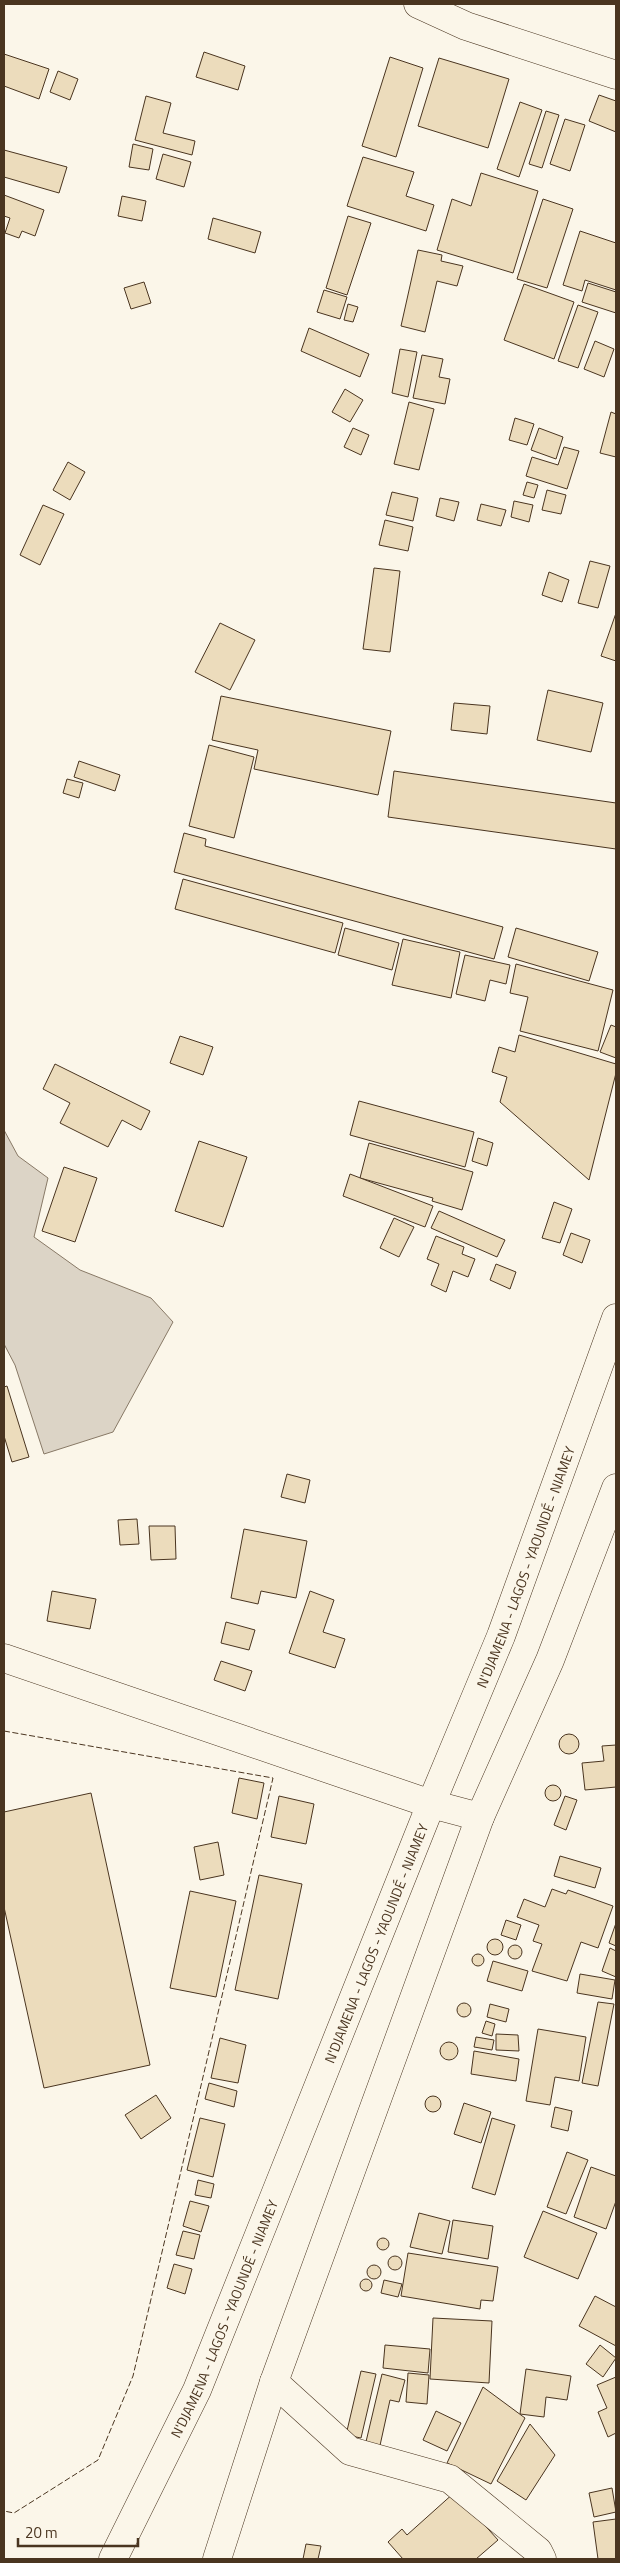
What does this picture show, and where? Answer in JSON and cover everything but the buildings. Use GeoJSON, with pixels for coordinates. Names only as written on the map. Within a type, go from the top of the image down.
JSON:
{"type":"FeatureCollection","features":[{"type":"Feature","properties":{"kind":"main road"},"geometry":{"type":"LineString","coordinates":[[418,4],[466,26],[616,75]]}},
{"type":"Feature","properties":{"kind":"main road","name":"N'DJAMENA - LAGOS - YAOUNDÉ - NIAMEY"},"geometry":{"type":"LineString","coordinates":[[113,2559],[198,2390],[501,1636],[616,1318]]}},
{"type":"Feature","properties":{"kind":"main road"},"geometry":{"type":"LineString","coordinates":[[216,2559],[274,2382],[480,1817],[550,1660],[616,1488]]}},
{"type":"Feature","properties":{"kind":"main road"},"geometry":{"type":"LineString","coordinates":[[4,1658],[432,1804],[480,1817]]}},
{"type":"Feature","properties":{"kind":"main road"},"geometry":{"type":"LineString","coordinates":[[274,2382],[350,2451],[450,2479],[538,2551],[542,2559]]}},
{"type":"Feature","properties":{"kind":"shaded area"},"geometry":{"type":"Polygon","coordinates":[[[4,1130],[18,1156],[48,1178],[34,1237],[80,1270],[151,1298],[173,1322],[113,1432],[44,1454],[15,1365],[4,1344],[4,1130]]]}},
{"type":"Feature","properties":{"kind":"fence"},"geometry":{"type":"LineString","coordinates":[[4,1731],[273,1778],[133,2376],[98,2460],[14,2513],[4,2511]]}}]}
